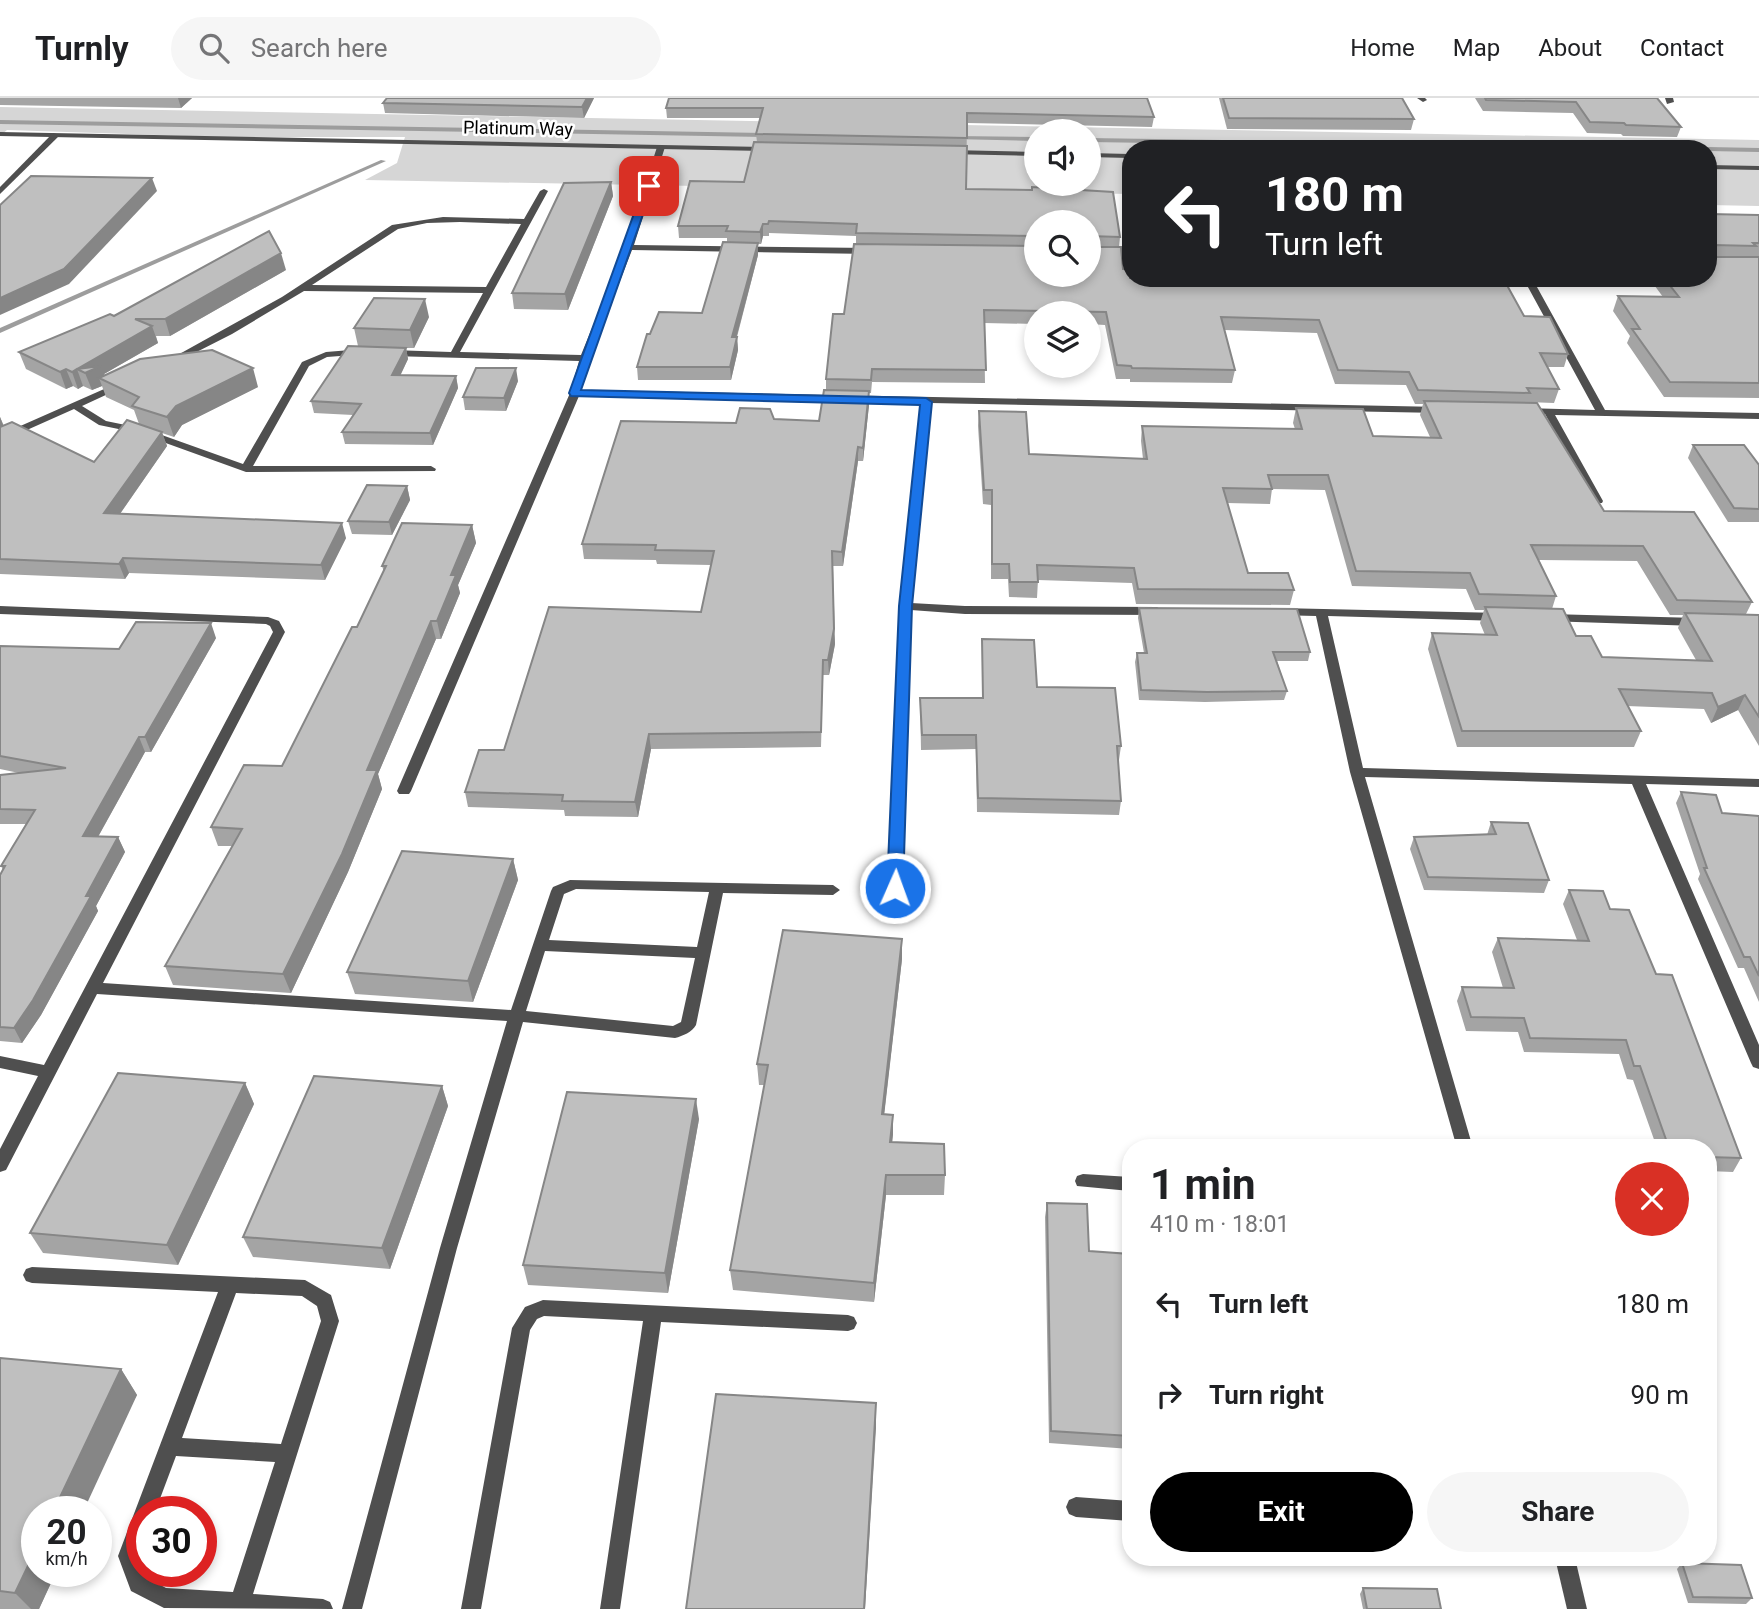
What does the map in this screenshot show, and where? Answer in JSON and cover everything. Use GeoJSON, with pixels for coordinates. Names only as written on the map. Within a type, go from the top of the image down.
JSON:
{"type":"FeatureCollection","features":[{"type":"Feature","properties":{"kind":"street","name":"Platinum Way"},"geometry":{"type":"LineString","coordinates":[[0,134],[772,149]]}},
{"type":"Feature","properties":{"kind":"street"},"geometry":{"type":"LineString","coordinates":[[0,192],[57,135]]}},
{"type":"Feature","properties":{"kind":"street"},"geometry":{"type":"LineString","coordinates":[[404,791],[575,393],[585,358],[629,247],[662,147]]}},
{"type":"Feature","properties":{"kind":"street"},"geometry":{"type":"LineString","coordinates":[[939,152],[1024,154]]}},
{"type":"Feature","properties":{"kind":"street"},"geometry":{"type":"LineString","coordinates":[[1101,155],[1122,156]]}},
{"type":"Feature","properties":{"kind":"street"},"geometry":{"type":"LineString","coordinates":[[1717,167],[1759,168]]}},
{"type":"Feature","properties":{"kind":"street"},"geometry":{"type":"LineString","coordinates":[[454,354],[544,191]]}},
{"type":"Feature","properties":{"kind":"street"},"geometry":{"type":"LineString","coordinates":[[162,365],[224,336],[395,227],[412,221],[527,222]]}},
{"type":"Feature","properties":{"kind":"street"},"geometry":{"type":"LineString","coordinates":[[629,247],[887,251]]}},
{"type":"Feature","properties":{"kind":"street"},"geometry":{"type":"LineString","coordinates":[[1101,254],[1122,255]]}},
{"type":"Feature","properties":{"kind":"street"},"geometry":{"type":"LineString","coordinates":[[1532,287],[1602,413]]}},
{"type":"Feature","properties":{"kind":"street"},"geometry":{"type":"LineString","coordinates":[[303,288],[489,290]]}},
{"type":"Feature","properties":{"kind":"street"},"geometry":{"type":"LineString","coordinates":[[246,469],[305,364],[316,356],[338,352],[585,358]]}},
{"type":"Feature","properties":{"kind":"street"},"geometry":{"type":"LineString","coordinates":[[0,439],[125,383]]}},
{"type":"Feature","properties":{"kind":"street"},"geometry":{"type":"LineString","coordinates":[[575,393],[926,402],[1452,410]]}},
{"type":"Feature","properties":{"kind":"street"},"geometry":{"type":"LineString","coordinates":[[895,888],[905,606],[926,402]]}},
{"type":"Feature","properties":{"kind":"street"},"geometry":{"type":"LineString","coordinates":[[76,406],[103,422],[141,432],[246,469],[431,469]]}},
{"type":"Feature","properties":{"kind":"street"},"geometry":{"type":"LineString","coordinates":[[1507,411],[1759,416]]}},
{"type":"Feature","properties":{"kind":"street"},"geometry":{"type":"LineString","coordinates":[[1549,412],[1598,501]]}},
{"type":"Feature","properties":{"kind":"street"},"geometry":{"type":"LineString","coordinates":[[905,606],[965,610],[1170,611]]}},
{"type":"Feature","properties":{"kind":"street"},"geometry":{"type":"LineString","coordinates":[[0,610],[268,621],[275,624],[279,632],[0,1165]]}},
{"type":"Feature","properties":{"kind":"street"},"geometry":{"type":"LineString","coordinates":[[1266,612],[1513,617]]}},
{"type":"Feature","properties":{"kind":"street"},"geometry":{"type":"LineString","coordinates":[[1321,612],[1357,772],[1462,1139]]}},
{"type":"Feature","properties":{"kind":"street"},"geometry":{"type":"LineString","coordinates":[[1540,618],[1704,623]]}},
{"type":"Feature","properties":{"kind":"street"},"geometry":{"type":"LineString","coordinates":[[1357,772],[1759,783]]}},
{"type":"Feature","properties":{"kind":"street"},"geometry":{"type":"LineString","coordinates":[[1637,779],[1759,1063]]}},
{"type":"Feature","properties":{"kind":"street"},"geometry":{"type":"LineString","coordinates":[[352,1609],[449,1250],[517,1016],[558,891],[565,886],[833,890]]}},
{"type":"Feature","properties":{"kind":"street"},"geometry":{"type":"LineString","coordinates":[[92,988],[517,1016],[675,1032],[688,1025],[716,887]]}},
{"type":"Feature","properties":{"kind":"street"},"geometry":{"type":"LineString","coordinates":[[539,945],[702,953]]}},
{"type":"Feature","properties":{"kind":"street"},"geometry":{"type":"LineString","coordinates":[[0,1062],[49,1072]]}},
{"type":"Feature","properties":{"kind":"street"},"geometry":{"type":"LineString","coordinates":[[1083,1181],[1122,1183]]}},
{"type":"Feature","properties":{"kind":"street"},"geometry":{"type":"LineString","coordinates":[[32,1275],[305,1288],[325,1301],[330,1321],[240,1603]]}},
{"type":"Feature","properties":{"kind":"street"},"geometry":{"type":"LineString","coordinates":[[151,1496],[230,1284]]}},
{"type":"Feature","properties":{"kind":"street"},"geometry":{"type":"LineString","coordinates":[[471,1609],[521,1328],[531,1313],[544,1308],[848,1323]]}},
{"type":"Feature","properties":{"kind":"street"},"geometry":{"type":"LineString","coordinates":[[610,1609],[653,1312]]}},
{"type":"Feature","properties":{"kind":"street"},"geometry":{"type":"LineString","coordinates":[[170,1446],[288,1454]]}},
{"type":"Feature","properties":{"kind":"street"},"geometry":{"type":"LineString","coordinates":[[1076,1507],[1122,1510]]}},
{"type":"Feature","properties":{"kind":"street"},"geometry":{"type":"LineString","coordinates":[[1567,1566],[1577,1609]]}},
{"type":"Feature","properties":{"kind":"street"},"geometry":{"type":"LineString","coordinates":[[144,1587],[164,1598],[323,1609]]}},
{"type":"Feature","properties":{"kind":"shaded area"},"geometry":{"type":"Polygon","coordinates":[[[0,107],[1024,126],[1024,192],[365,180],[397,163],[405,137],[218,137],[7,130],[0,136],[0,107]]]}},
{"type":"Feature","properties":{"kind":"shaded area"},"geometry":{"type":"Polygon","coordinates":[[[1101,128],[1759,140],[1759,206],[1717,205],[1717,140],[1122,140],[1122,194],[1101,193],[1101,128]]]}},
{"type":"Feature","properties":{"kind":"building"},"geometry":{"type":"Polygon","coordinates":[[[387,98],[587,98],[582,107],[383,103],[387,98]]]}},
{"type":"Feature","properties":{"kind":"building"},"geometry":{"type":"Polygon","coordinates":[[[669,98],[1147,98],[1154,117],[967,113],[967,138],[756,134],[763,108],[666,108],[669,98]]]}},
{"type":"Feature","properties":{"kind":"building"},"geometry":{"type":"Polygon","coordinates":[[[1223,98],[1402,98],[1414,119],[1229,118],[1223,98]]]}},
{"type":"Feature","properties":{"kind":"building"},"geometry":{"type":"Polygon","coordinates":[[[1485,98],[1657,98],[1681,127],[1590,122],[1576,102],[1485,98]]]}},
{"type":"Feature","properties":{"kind":"building"},"geometry":{"type":"Polygon","coordinates":[[[754,142],[967,146],[966,189],[1024,190],[1024,196],[1101,196],[1101,191],[1113,192],[1120,237],[1101,236],[1101,210],[1024,210],[1024,236],[856,233],[857,224],[769,221],[768,224],[763,224],[760,232],[726,231],[728,226],[678,226],[690,181],[744,182],[754,142]]]}},
{"type":"Feature","properties":{"kind":"building"},"geometry":{"type":"Polygon","coordinates":[[[31,176],[152,178],[64,269],[0,298],[0,205],[31,176]]]}},
{"type":"Feature","properties":{"kind":"building"},"geometry":{"type":"Polygon","coordinates":[[[611,182],[565,294],[512,293],[564,183],[611,182]]]}},
{"type":"Feature","properties":{"kind":"building"},"geometry":{"type":"Polygon","coordinates":[[[1717,214],[1759,215],[1759,243],[1753,243],[1756,246],[1717,245],[1717,214]]]}},
{"type":"Feature","properties":{"kind":"building"},"geometry":{"type":"Polygon","coordinates":[[[269,231],[281,253],[165,319],[135,319],[152,326],[72,372],[66,369],[60,372],[19,352],[110,314],[114,316],[269,231]]]}},
{"type":"Feature","properties":{"kind":"building"},"geometry":{"type":"Polygon","coordinates":[[[723,242],[758,243],[732,337],[737,337],[730,367],[637,367],[647,334],[650,334],[659,312],[702,313],[723,242]]]}},
{"type":"Feature","properties":{"kind":"building"},"geometry":{"type":"Polygon","coordinates":[[[854,244],[1024,246],[1024,287],[1101,287],[1101,247],[1121,247],[1122,287],[1508,287],[1524,316],[1550,317],[1568,354],[1540,353],[1559,389],[1527,388],[1530,393],[1418,390],[1409,372],[1338,370],[1319,320],[1221,317],[1235,370],[1132,368],[1117,365],[1106,312],[1101,312],[1101,301],[1024,301],[1024,311],[984,310],[986,370],[872,369],[871,380],[826,379],[833,314],[844,314],[854,244]]]}},
{"type":"Feature","properties":{"kind":"building"},"geometry":{"type":"Polygon","coordinates":[[[1717,257],[1759,257],[1759,383],[1670,382],[1632,329],[1640,329],[1618,296],[1679,297],[1671,287],[1717,287],[1717,257]]]}},
{"type":"Feature","properties":{"kind":"building"},"geometry":{"type":"Polygon","coordinates":[[[374,298],[425,299],[410,330],[354,328],[374,298]]]}},
{"type":"Feature","properties":{"kind":"building"},"geometry":{"type":"Polygon","coordinates":[[[348,346],[406,348],[392,375],[456,376],[430,433],[342,432],[361,404],[311,401],[348,346]]]}},
{"type":"Feature","properties":{"kind":"building"},"geometry":{"type":"Polygon","coordinates":[[[212,350],[253,368],[176,406],[167,417],[132,406],[139,397],[99,378],[140,359],[212,350]]]}},
{"type":"Feature","properties":{"kind":"building"},"geometry":{"type":"Polygon","coordinates":[[[101,366],[85,373],[77,369],[101,366]]]}},
{"type":"Feature","properties":{"kind":"building"},"geometry":{"type":"Polygon","coordinates":[[[476,368],[516,368],[504,398],[463,397],[476,368]]]}},
{"type":"Feature","properties":{"kind":"building"},"geometry":{"type":"Polygon","coordinates":[[[824,390],[869,391],[863,448],[858,447],[842,552],[832,551],[834,629],[828,660],[823,660],[821,732],[649,734],[635,802],[562,801],[563,795],[465,792],[479,750],[504,750],[549,607],[701,612],[714,551],[655,550],[656,545],[582,544],[621,421],[736,423],[740,408],[770,409],[774,419],[819,421],[824,390]]]}},
{"type":"Feature","properties":{"kind":"building"},"geometry":{"type":"Polygon","coordinates":[[[1424,401],[1537,403],[1604,511],[1694,512],[1752,602],[1677,600],[1643,546],[1531,545],[1556,596],[1479,594],[1470,573],[1356,571],[1328,475],[1268,475],[1272,489],[1223,488],[1248,573],[1288,573],[1294,590],[1138,589],[1134,568],[1037,565],[1038,582],[1010,582],[1009,564],[992,564],[992,490],[984,490],[979,411],[1026,412],[1029,454],[1147,459],[1142,426],[1302,429],[1296,408],[1363,409],[1373,436],[1441,438],[1424,401]]]}},
{"type":"Feature","properties":{"kind":"building"},"geometry":{"type":"Polygon","coordinates":[[[127,420],[162,432],[104,513],[342,523],[321,565],[123,558],[119,564],[0,559],[0,427],[12,422],[94,462],[127,420]]]}},
{"type":"Feature","properties":{"kind":"building"},"geometry":{"type":"Polygon","coordinates":[[[1693,445],[1744,445],[1759,465],[1759,509],[1734,508],[1693,445]]]}},
{"type":"Feature","properties":{"kind":"building"},"geometry":{"type":"Polygon","coordinates":[[[367,485],[407,486],[389,522],[348,521],[367,485]]]}},
{"type":"Feature","properties":{"kind":"building"},"geometry":{"type":"Polygon","coordinates":[[[402,523],[472,525],[451,575],[456,575],[437,621],[431,621],[367,770],[377,770],[342,854],[283,974],[165,966],[242,829],[211,827],[244,765],[282,766],[352,627],[357,627],[386,566],[382,566],[402,523]]]}},
{"type":"Feature","properties":{"kind":"building"},"geometry":{"type":"Polygon","coordinates":[[[1485,607],[1563,609],[1576,636],[1591,636],[1602,657],[1712,661],[1685,613],[1759,615],[1759,717],[1745,695],[1718,707],[1712,693],[1619,689],[1641,731],[1462,731],[1432,633],[1497,635],[1485,607]]]}},
{"type":"Feature","properties":{"kind":"building"},"geometry":{"type":"Polygon","coordinates":[[[1139,608],[1297,609],[1310,652],[1273,652],[1287,691],[1141,690],[1137,653],[1147,653],[1139,608]]]}},
{"type":"Feature","properties":{"kind":"building"},"geometry":{"type":"Polygon","coordinates":[[[136,622],[211,623],[145,737],[139,737],[83,836],[118,837],[86,896],[91,896],[33,1000],[14,1028],[0,1027],[0,875],[5,866],[1,866],[35,810],[0,809],[0,775],[66,768],[0,756],[0,646],[119,649],[136,622]]]}},
{"type":"Feature","properties":{"kind":"building"},"geometry":{"type":"Polygon","coordinates":[[[982,639],[1034,640],[1037,687],[1115,688],[1121,746],[1117,746],[1121,801],[978,798],[976,735],[922,735],[920,698],[983,698],[982,639]]]}},
{"type":"Feature","properties":{"kind":"building"},"geometry":{"type":"Polygon","coordinates":[[[1681,792],[1716,795],[1722,813],[1759,816],[1759,976],[1750,957],[1744,957],[1704,868],[1707,868],[1681,792]]]}},
{"type":"Feature","properties":{"kind":"building"},"geometry":{"type":"Polygon","coordinates":[[[1491,822],[1528,823],[1549,880],[1428,877],[1414,837],[1496,834],[1491,822]]]}},
{"type":"Feature","properties":{"kind":"building"},"geometry":{"type":"Polygon","coordinates":[[[402,851],[513,859],[468,981],[347,972],[402,851]]]}},
{"type":"Feature","properties":{"kind":"building"},"geometry":{"type":"Polygon","coordinates":[[[1569,890],[1603,891],[1610,909],[1629,910],[1656,974],[1672,975],[1741,1158],[1717,1157],[1717,1139],[1666,1139],[1640,1066],[1634,1066],[1626,1040],[1530,1038],[1524,1018],[1471,1017],[1462,987],[1514,988],[1498,938],[1589,941],[1569,890]]]}},
{"type":"Feature","properties":{"kind":"building"},"geometry":{"type":"Polygon","coordinates":[[[783,930],[902,939],[882,1114],[893,1115],[890,1142],[944,1144],[945,1175],[886,1175],[874,1283],[730,1270],[768,1065],[757,1064],[783,930]]]}},
{"type":"Feature","properties":{"kind":"building"},"geometry":{"type":"Polygon","coordinates":[[[118,1073],[245,1083],[167,1245],[30,1233],[118,1073]]]}},
{"type":"Feature","properties":{"kind":"building"},"geometry":{"type":"Polygon","coordinates":[[[314,1076],[442,1086],[382,1248],[243,1237],[314,1076]]]}},
{"type":"Feature","properties":{"kind":"building"},"geometry":{"type":"Polygon","coordinates":[[[567,1092],[696,1099],[665,1273],[523,1265],[567,1092]]]}},
{"type":"Feature","properties":{"kind":"building"},"geometry":{"type":"Polygon","coordinates":[[[1047,1203],[1087,1204],[1089,1251],[1122,1253],[1122,1435],[1051,1431],[1047,1203]]]}},
{"type":"Feature","properties":{"kind":"building"},"geometry":{"type":"Polygon","coordinates":[[[0,1358],[121,1369],[61,1496],[21,1496],[21,1580],[15,1593],[0,1591],[0,1358]]]}},
{"type":"Feature","properties":{"kind":"building"},"geometry":{"type":"Polygon","coordinates":[[[716,1394],[876,1403],[864,1609],[686,1609],[716,1394]]]}},
{"type":"Feature","properties":{"kind":"building"},"geometry":{"type":"Polygon","coordinates":[[[1717,1564],[1741,1565],[1752,1598],[1693,1597],[1683,1566],[1717,1564]]]}},
{"type":"Feature","properties":{"kind":"building"},"geometry":{"type":"Polygon","coordinates":[[[1363,1588],[1437,1589],[1441,1609],[1367,1609],[1363,1588]]]}},
{"type":"Feature","properties":{"kind":"waterway"},"geometry":{"type":"LineString","coordinates":[[0,122],[771,135]]}},
{"type":"Feature","properties":{"kind":"waterway"},"geometry":{"type":"LineString","coordinates":[[955,138],[1024,139]]}},
{"type":"Feature","properties":{"kind":"waterway"},"geometry":{"type":"LineString","coordinates":[[1101,140],[1122,141]]}},
{"type":"Feature","properties":{"kind":"waterway"},"geometry":{"type":"LineString","coordinates":[[1717,149],[1759,150]]}},
{"type":"Feature","properties":{"kind":"waterway"},"geometry":{"type":"LineString","coordinates":[[0,331],[383,161]]}},
{"type":"Feature","properties":{"kind":"route"},"geometry":{"type":"LineString","coordinates":[[649,186],[629,247],[585,358],[575,393],[926,402],[905,606],[895,888]]}}]}
